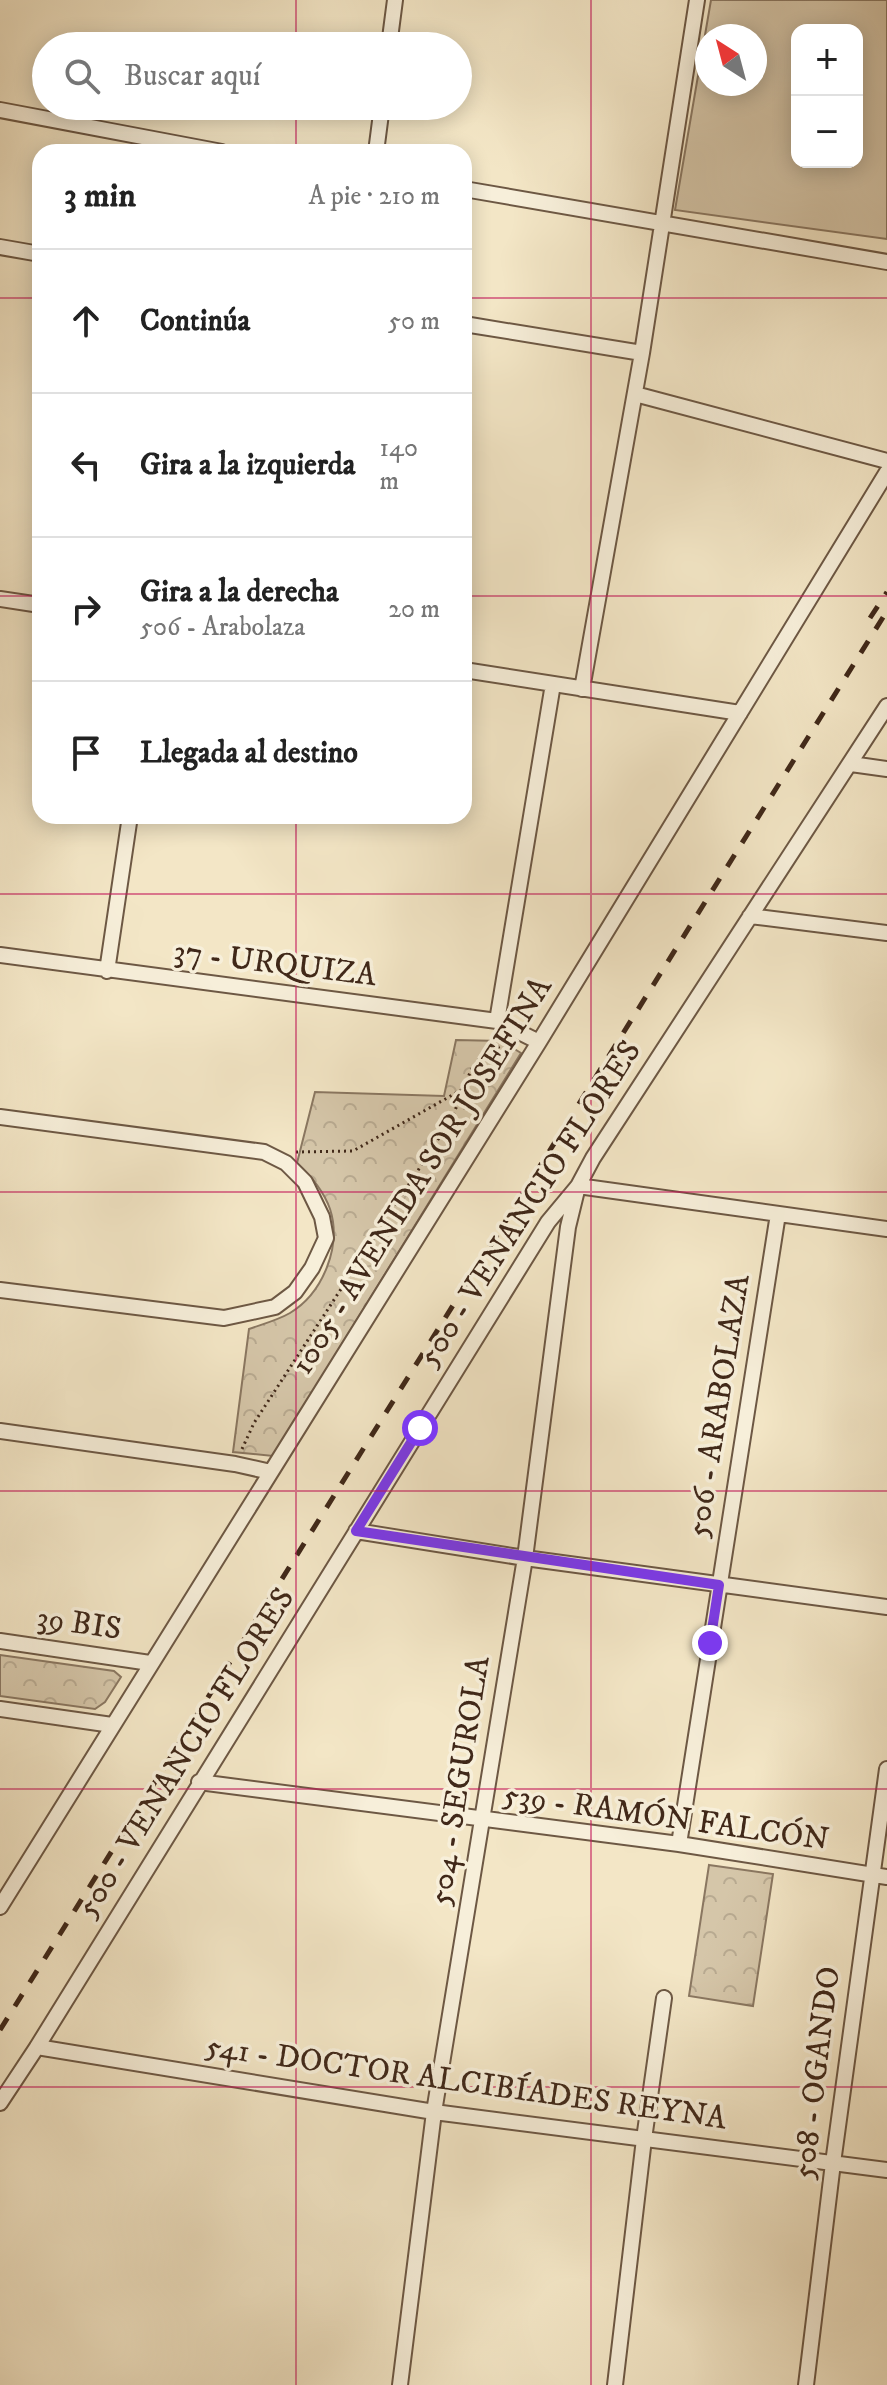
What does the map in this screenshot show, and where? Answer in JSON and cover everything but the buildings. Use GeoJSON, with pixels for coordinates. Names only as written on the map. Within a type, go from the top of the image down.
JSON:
{"type":"FeatureCollection","features":[{"type":"Feature","properties":{"kind":"street"},"geometry":{"type":"LineString","coordinates":[[391,32],[395,0]]}},
{"type":"Feature","properties":{"kind":"street"},"geometry":{"type":"LineString","coordinates":[[582,689],[664,225],[697,0]]}},
{"type":"Feature","properties":{"kind":"street"},"geometry":{"type":"LineString","coordinates":[[0,110],[32,116]]}},
{"type":"Feature","properties":{"kind":"street"},"geometry":{"type":"LineString","coordinates":[[53,120],[180,144]]}},
{"type":"Feature","properties":{"kind":"street"},"geometry":{"type":"LineString","coordinates":[[377,144],[380,120]]}},
{"type":"Feature","properties":{"kind":"street"},"geometry":{"type":"LineString","coordinates":[[472,190],[887,262]]}},
{"type":"Feature","properties":{"kind":"street"},"geometry":{"type":"LineString","coordinates":[[0,247],[32,253]]}},
{"type":"Feature","properties":{"kind":"street"},"geometry":{"type":"LineString","coordinates":[[472,325],[642,353]]}},
{"type":"Feature","properties":{"kind":"street"},"geometry":{"type":"LineString","coordinates":[[635,394],[887,461]]}},
{"type":"Feature","properties":{"kind":"street","name":"1005 - AVENIDA SOR JOSEFINA"},"geometry":{"type":"LineString","coordinates":[[0,1907],[539,1042],[887,472]]}},
{"type":"Feature","properties":{"kind":"street"},"geometry":{"type":"LineString","coordinates":[[0,599],[32,604]]}},
{"type":"Feature","properties":{"kind":"street"},"geometry":{"type":"LineString","coordinates":[[472,671],[740,713]]}},
{"type":"Feature","properties":{"kind":"street"},"geometry":{"type":"LineString","coordinates":[[497,1021],[553,684]]}},
{"type":"Feature","properties":{"kind":"street","name":"500 - VENANCIO FLORES"},"geometry":{"type":"LineString","coordinates":[[0,2103],[548,1222],[578,1186],[593,1158],[887,706]]}},
{"type":"Feature","properties":{"kind":"street"},"geometry":{"type":"LineString","coordinates":[[851,764],[887,769]]}},
{"type":"Feature","properties":{"kind":"street"},"geometry":{"type":"LineString","coordinates":[[107,971],[129,824]]}},
{"type":"Feature","properties":{"kind":"street"},"geometry":{"type":"LineString","coordinates":[[750,916],[887,933]]}},
{"type":"Feature","properties":{"kind":"street","name":"37 - URQUIZA"},"geometry":{"type":"LineString","coordinates":[[0,955],[497,1021],[539,1042]]}},
{"type":"Feature","properties":{"kind":"street"},"geometry":{"type":"LineString","coordinates":[[0,1117],[264,1152],[286,1163],[305,1182],[322,1217],[326,1238],[312,1268],[295,1292],[275,1307],[224,1318],[0,1290]]}},
{"type":"Feature","properties":{"kind":"street"},"geometry":{"type":"LineString","coordinates":[[578,1186],[887,1229]]}},
{"type":"Feature","properties":{"kind":"street","name":"504 - SEGUROLA"},"geometry":{"type":"LineString","coordinates":[[400,2385],[434,2112],[525,1558],[568,1227],[578,1186]]}},
{"type":"Feature","properties":{"kind":"street","name":"506 - ARABOLAZA"},"geometry":{"type":"LineString","coordinates":[[679,1844],[778,1214]]}},
{"type":"Feature","properties":{"kind":"street"},"geometry":{"type":"LineString","coordinates":[[0,1431],[235,1464],[271,1472]]}},
{"type":"Feature","properties":{"kind":"street"},"geometry":{"type":"LineString","coordinates":[[356,1531],[525,1558],[887,1607]]}},
{"type":"Feature","properties":{"kind":"street","name":"39 BIS"},"geometry":{"type":"LineString","coordinates":[[0,1641],[150,1663]]}},
{"type":"Feature","properties":{"kind":"street"},"geometry":{"type":"LineString","coordinates":[[0,1709],[112,1725]]}},
{"type":"Feature","properties":{"kind":"street","name":"508 - OGANDO"},"geometry":{"type":"LineString","coordinates":[[806,2385],[887,1769]]}},
{"type":"Feature","properties":{"kind":"street","name":"539 - RAMÓN FALCÓN"},"geometry":{"type":"LineString","coordinates":[[199,1782],[679,1844],[887,1877]]}},
{"type":"Feature","properties":{"kind":"street"},"geometry":{"type":"LineString","coordinates":[[615,2385],[664,1998]]}},
{"type":"Feature","properties":{"kind":"street","name":"541 - DOCTOR ALCIBÍADES REYNA"},"geometry":{"type":"LineString","coordinates":[[37,2047],[434,2112],[887,2170]]}},
{"type":"Feature","properties":{"kind":"path"},"geometry":{"type":"LineString","coordinates":[[235,1464],[254,1423],[452,1118],[471,1070],[482,1055],[524,1035]]}},
{"type":"Feature","properties":{"kind":"path"},"geometry":{"type":"LineString","coordinates":[[294,1152],[353,1151],[463,1089]]}},
{"type":"Feature","properties":{"kind":"green space"},"geometry":{"type":"Polygon","coordinates":[[[711,0],[887,0],[887,239],[675,210],[695,93],[695,96],[767,96],[767,24],[707,24],[711,0]]]}},
{"type":"Feature","properties":{"kind":"green space"},"geometry":{"type":"Polygon","coordinates":[[[456,1040],[501,1041],[521,1053],[273,1456],[233,1452],[249,1329],[275,1320],[302,1304],[320,1281],[331,1253],[333,1223],[330,1209],[316,1184],[297,1163],[315,1092],[444,1096],[456,1040]]]}},
{"type":"Feature","properties":{"kind":"green space"},"geometry":{"type":"Polygon","coordinates":[[[0,1655],[114,1671],[121,1677],[105,1702],[95,1709],[0,1696],[0,1655]]]}},
{"type":"Feature","properties":{"kind":"green space"},"geometry":{"type":"Polygon","coordinates":[[[709,1865],[773,1874],[753,2006],[689,1996],[709,1865]]]}},
{"type":"Feature","properties":{"kind":"railway"},"geometry":{"type":"LineString","coordinates":[[870,618],[887,592]]}},
{"type":"Feature","properties":{"kind":"railway"},"geometry":{"type":"LineString","coordinates":[[0,2030],[887,611]]}},
{"type":"Feature","properties":{"kind":"route"},"geometry":{"type":"LineString","coordinates":[[420,1428],[356,1531],[719,1585],[710,1643]]}}]}
